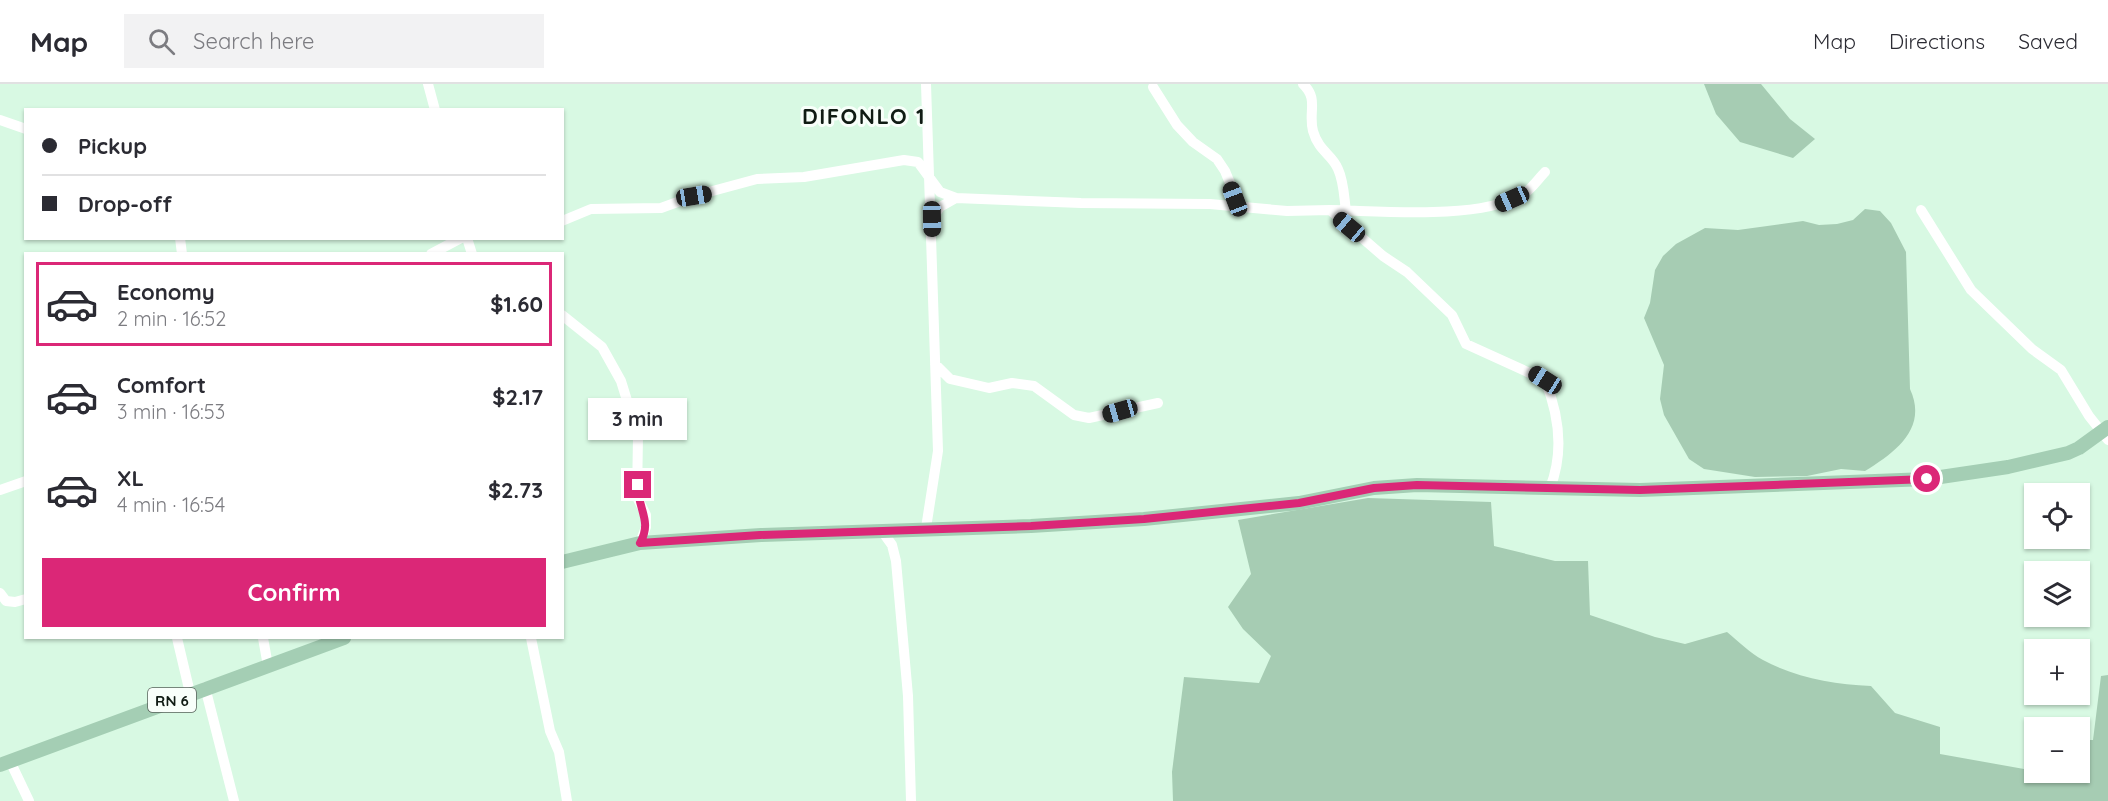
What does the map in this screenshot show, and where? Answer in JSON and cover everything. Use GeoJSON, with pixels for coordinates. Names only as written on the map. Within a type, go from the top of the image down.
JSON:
{"type":"FeatureCollection","features":[{"type":"Feature","properties":{"kind":"main road"},"geometry":{"type":"LineString","coordinates":[[564,562],[640,543],[760,535],[1031,526],[1144,519],[1299,503],[1374,488],[1417,485],[1640,490],[1927,479],[2008,467],[2068,453],[2106,436]]}},
{"type":"Feature","properties":{"kind":"main road","name":"RN 6"},"geometry":{"type":"LineString","coordinates":[[5,763],[61,744],[205,687],[341,639]]}},
{"type":"Feature","properties":{"kind":"street"},"geometry":{"type":"LineString","coordinates":[[428,84],[434,108]]}},
{"type":"Feature","properties":{"kind":"street"},"geometry":{"type":"LineString","coordinates":[[926,84],[927,176],[932,219],[938,451],[926,528]]}},
{"type":"Feature","properties":{"kind":"street"},"geometry":{"type":"LineString","coordinates":[[1303,84],[1311,92],[1314,101],[1313,130],[1318,144],[1338,168],[1346,211]]}},
{"type":"Feature","properties":{"kind":"street"},"geometry":{"type":"LineString","coordinates":[[1153,87],[1176,125],[1193,142],[1218,159],[1239,206]]}},
{"type":"Feature","properties":{"kind":"street"},"geometry":{"type":"LineString","coordinates":[[0,120],[24,128]]}},
{"type":"Feature","properties":{"kind":"street"},"geometry":{"type":"LineString","coordinates":[[564,220],[591,209],[661,208],[694,196],[757,179],[804,177],[904,160],[918,162],[940,192],[956,198],[1239,206],[1287,211],[1476,210],[1500,205],[1525,194],[1545,172]]}},
{"type":"Feature","properties":{"kind":"street"},"geometry":{"type":"LineString","coordinates":[[932,219],[940,207],[956,198]]}},
{"type":"Feature","properties":{"kind":"street"},"geometry":{"type":"LineString","coordinates":[[1330,210],[1383,256],[1407,272],[1452,315],[1461,337],[1473,349],[1545,380],[1552,398],[1559,445],[1559,463],[1550,488]]}},
{"type":"Feature","properties":{"kind":"street"},"geometry":{"type":"LineString","coordinates":[[1921,210],[1971,290],[2031,349],[2061,370],[2106,436],[2108,450]]}},
{"type":"Feature","properties":{"kind":"street"},"geometry":{"type":"LineString","coordinates":[[435,252],[458,240]]}},
{"type":"Feature","properties":{"kind":"street"},"geometry":{"type":"LineString","coordinates":[[564,317],[602,347],[621,381],[638,436],[637,497],[646,515],[646,527],[640,543]]}},
{"type":"Feature","properties":{"kind":"street"},"geometry":{"type":"LineString","coordinates":[[935,364],[950,379],[989,388],[1012,383],[1034,386],[1074,415],[1089,418],[1158,404]]}},
{"type":"Feature","properties":{"kind":"street"},"geometry":{"type":"LineString","coordinates":[[0,490],[24,482]]}},
{"type":"Feature","properties":{"kind":"street"},"geometry":{"type":"LineString","coordinates":[[882,531],[892,545],[896,561],[908,696],[911,801]]}},
{"type":"Feature","properties":{"kind":"street"},"geometry":{"type":"LineString","coordinates":[[0,592],[6,601],[24,600]]}},
{"type":"Feature","properties":{"kind":"street"},"geometry":{"type":"LineString","coordinates":[[177,639],[190,693]]}},
{"type":"Feature","properties":{"kind":"street"},"geometry":{"type":"LineString","coordinates":[[263,639],[268,666]]}},
{"type":"Feature","properties":{"kind":"street"},"geometry":{"type":"LineString","coordinates":[[531,639],[567,801]]}},
{"type":"Feature","properties":{"kind":"street"},"geometry":{"type":"LineString","coordinates":[[205,687],[234,801]]}},
{"type":"Feature","properties":{"kind":"street"},"geometry":{"type":"LineString","coordinates":[[5,763],[29,801]]}},
{"type":"Feature","properties":{"kind":"green space"},"geometry":{"type":"Polygon","coordinates":[[[1704,84],[1761,84],[1790,119],[1815,139],[1793,158],[1740,142],[1716,114],[1704,84]]]}},
{"type":"Feature","properties":{"kind":"green space"},"geometry":{"type":"Polygon","coordinates":[[[1865,209],[1880,211],[1891,223],[1906,252],[1910,389],[1915,403],[1915,416],[1906,438],[1888,456],[1865,471],[1841,469],[1807,476],[1755,477],[1704,469],[1689,459],[1664,415],[1660,399],[1664,365],[1644,318],[1650,303],[1655,270],[1663,256],[1676,244],[1705,228],[1738,230],[1803,221],[1819,225],[1837,224],[1853,220],[1865,209]]]}},
{"type":"Feature","properties":{"kind":"green space"},"geometry":{"type":"Polygon","coordinates":[[[1368,498],[1491,502],[1494,546],[1555,561],[1588,561],[1590,615],[1655,637],[1685,644],[1727,632],[1758,657],[1802,676],[1829,682],[1871,686],[1895,713],[1940,727],[1940,754],[2024,769],[2024,783],[2090,783],[2090,740],[2093,740],[2101,676],[2108,675],[2108,801],[1173,801],[1172,772],[1184,677],[1259,683],[1271,656],[1243,629],[1228,607],[1251,574],[1238,520],[1368,498]]]}},
{"type":"Feature","properties":{"kind":"district","name":"DIFONLO 1"},"geometry":{"type":"Point","coordinates":[864,116]}},
{"type":"Feature","properties":{"kind":"route"},"geometry":{"type":"LineString","coordinates":[[638,485],[637,497],[646,515],[645,535],[640,543],[760,535],[1031,526],[1144,519],[1299,503],[1374,488],[1417,485],[1640,490],[1927,479]]}}]}
